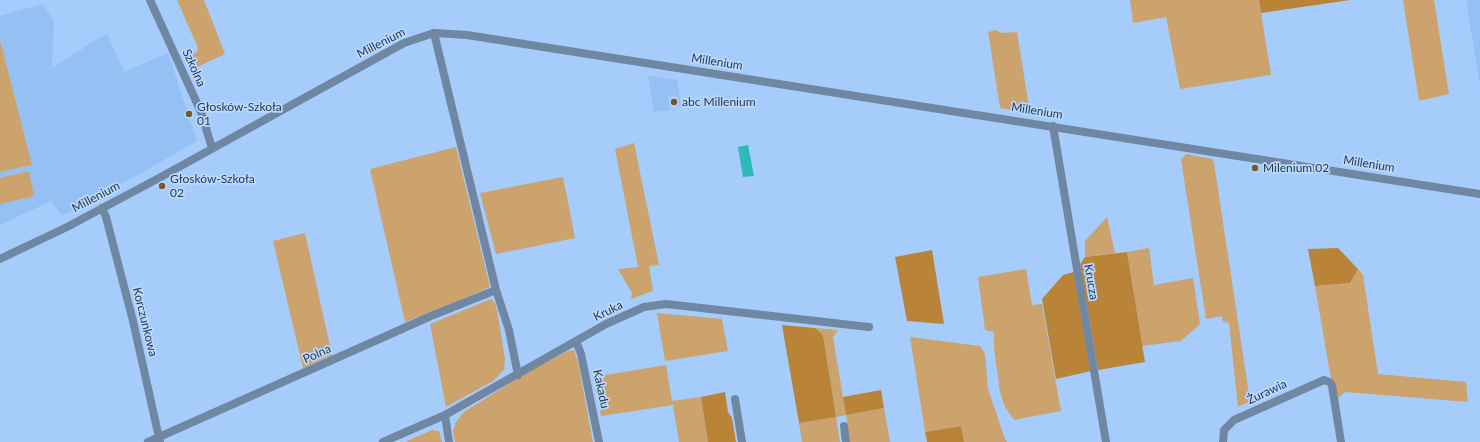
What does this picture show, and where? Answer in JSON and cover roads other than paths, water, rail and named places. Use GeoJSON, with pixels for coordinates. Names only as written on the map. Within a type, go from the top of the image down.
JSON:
{"type":"FeatureCollection","features":[{"type":"Feature","properties":{"kind":"street","name":"Szkolna"},"geometry":{"type":"LineString","coordinates":[[150,0],[201,112],[212,148]]}},
{"type":"Feature","properties":{"kind":"street","name":"Millenium"},"geometry":{"type":"LineString","coordinates":[[0,259],[102,208],[404,43],[434,33],[471,35],[1480,194]]}},
{"type":"Feature","properties":{"kind":"street"},"geometry":{"type":"LineString","coordinates":[[434,33],[496,290],[509,330],[518,375]]}},
{"type":"Feature","properties":{"kind":"street","name":"Krucza"},"geometry":{"type":"LineString","coordinates":[[1053,126],[1106,442]]}},
{"type":"Feature","properties":{"kind":"street","name":"Korczunkowa"},"geometry":{"type":"LineString","coordinates":[[102,208],[106,216],[133,321],[159,440]]}},
{"type":"Feature","properties":{"kind":"street","name":"Polna"},"geometry":{"type":"LineString","coordinates":[[148,442],[159,440],[431,316],[496,290]]}},
{"type":"Feature","properties":{"kind":"street","name":"Kruka"},"geometry":{"type":"LineString","coordinates":[[383,442],[445,415],[606,324],[644,307],[666,304],[869,326]]}},
{"type":"Feature","properties":{"kind":"street","name":"Kakadu"},"geometry":{"type":"LineString","coordinates":[[576,341],[581,354],[599,442]]}},
{"type":"Feature","properties":{"kind":"street","name":"Żurawia"},"geometry":{"type":"LineString","coordinates":[[1223,442],[1224,430],[1234,420],[1315,383],[1326,380],[1330,382],[1332,386],[1341,442]]}},
{"type":"Feature","properties":{"kind":"street"},"geometry":{"type":"LineString","coordinates":[[735,399],[742,442]]}},
{"type":"Feature","properties":{"kind":"street"},"geometry":{"type":"LineString","coordinates":[[445,415],[449,442]]}},
{"type":"Feature","properties":{"kind":"street"},"geometry":{"type":"LineString","coordinates":[[844,426],[846,442]]}},
{"type":"Feature","properties":{"kind":"place","name":"abc Millenium"},"geometry":{"type":"Point","coordinates":[674,102]}},
{"type":"Feature","properties":{"kind":"place","name":"Głosków-Szkoła 01"},"geometry":{"type":"Point","coordinates":[189,114]}},
{"type":"Feature","properties":{"kind":"place","name":"Milenium 02"},"geometry":{"type":"Point","coordinates":[1255,168]}},
{"type":"Feature","properties":{"kind":"place","name":"Głosków-Szkoła 02"},"geometry":{"type":"Point","coordinates":[162,186]}}]}
